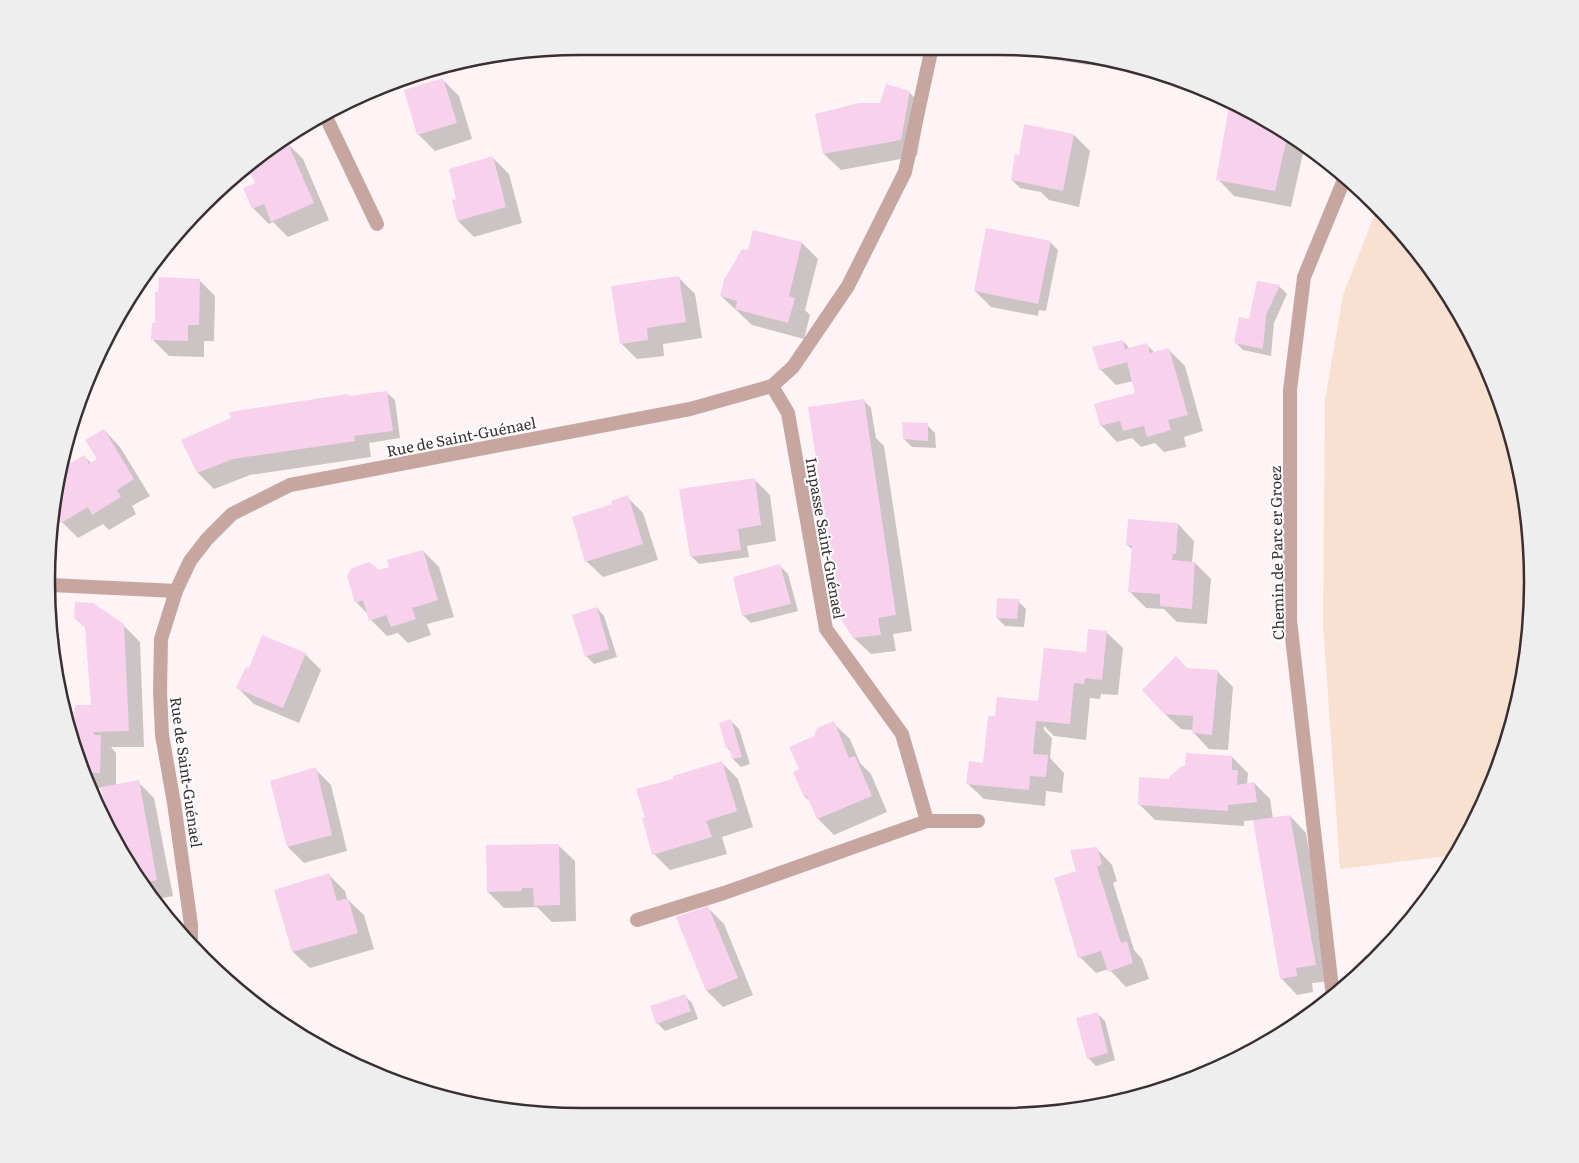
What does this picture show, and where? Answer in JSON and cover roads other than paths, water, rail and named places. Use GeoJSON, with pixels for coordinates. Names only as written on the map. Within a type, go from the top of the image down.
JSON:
{"type":"FeatureCollection","features":[{"type":"Feature","properties":{"kind":"street","name":"Rue de Saint-Guénael"},"geometry":{"type":"LineString","coordinates":[[192,935],[174,803],[162,735],[160,690],[161,639],[176,591],[190,561],[207,539],[232,514],[290,485],[690,409],[772,386],[793,367],[848,286],[905,172],[930,55]]}},
{"type":"Feature","properties":{"kind":"street"},"geometry":{"type":"LineString","coordinates":[[328,121],[377,224]]}},
{"type":"Feature","properties":{"kind":"street","name":"Chemin de Parc er Groez"},"geometry":{"type":"LineString","coordinates":[[1333,987],[1290,620],[1290,390],[1304,277],[1342,184]]}},
{"type":"Feature","properties":{"kind":"street","name":"Impasse Saint-Guénael"},"geometry":{"type":"LineString","coordinates":[[772,386],[788,413],[826,629],[902,734],[927,821]]}},
{"type":"Feature","properties":{"kind":"street"},"geometry":{"type":"LineString","coordinates":[[55,585],[176,591]]}},
{"type":"Feature","properties":{"kind":"street"},"geometry":{"type":"LineString","coordinates":[[637,920],[724,893],[927,821],[978,820]]}}]}
